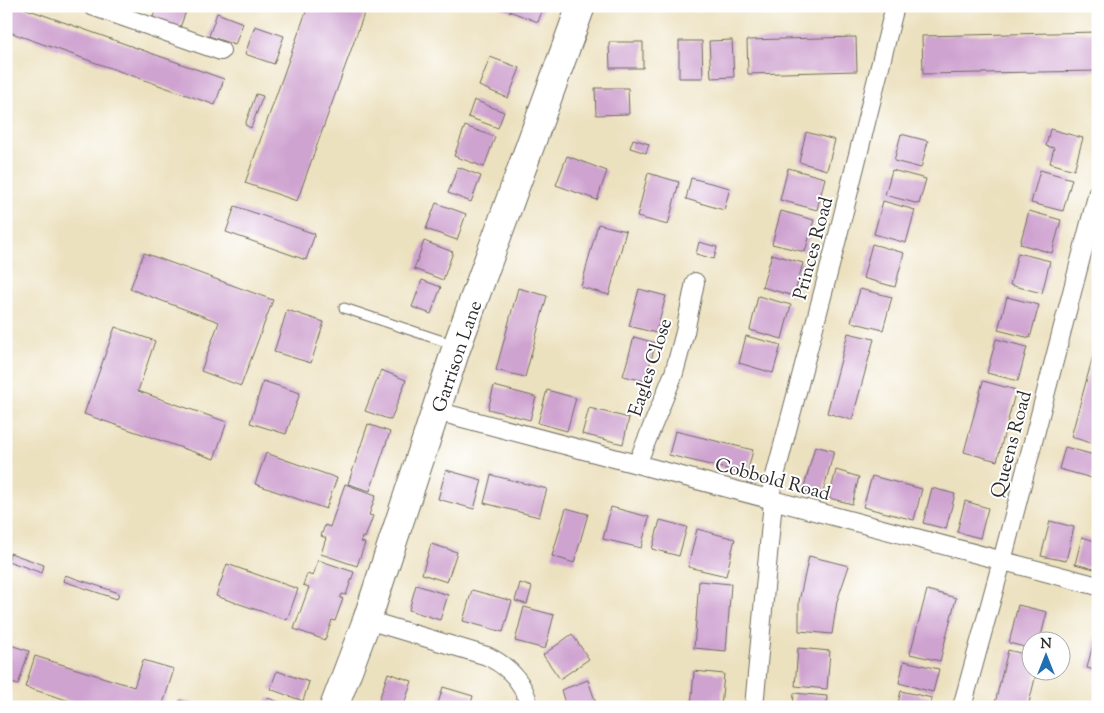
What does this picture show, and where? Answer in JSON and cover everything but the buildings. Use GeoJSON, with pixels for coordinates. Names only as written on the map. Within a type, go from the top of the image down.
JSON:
{"type":"FeatureCollection","features":[{"type":"Feature","properties":{"kind":"main road","name":"Garrison Lane"},"geometry":{"type":"LineString","coordinates":[[334,707],[367,620],[457,346],[581,6]]}},
{"type":"Feature","properties":{"kind":"street"},"geometry":{"type":"LineString","coordinates":[[92,6],[221,52]]}},
{"type":"Feature","properties":{"kind":"street","name":"Princes Road"},"geometry":{"type":"LineString","coordinates":[[754,707],[771,500],[895,6]]}},
{"type":"Feature","properties":{"kind":"street","name":"Queens Road"},"geometry":{"type":"LineString","coordinates":[[962,707],[1098,192]]}},
{"type":"Feature","properties":{"kind":"street","name":"Eagles Close"},"geometry":{"type":"LineString","coordinates":[[637,464],[674,373],[695,282]]}},
{"type":"Feature","properties":{"kind":"street","name":"Cobbold Road"},"geometry":{"type":"LineString","coordinates":[[436,412],[1098,586]]}},
{"type":"Feature","properties":{"kind":"street"},"geometry":{"type":"LineString","coordinates":[[367,620],[498,661],[519,682],[525,692],[529,707]]}},
{"type":"Feature","properties":{"kind":"lane"},"geometry":{"type":"LineString","coordinates":[[344,308],[457,346]]}}]}
